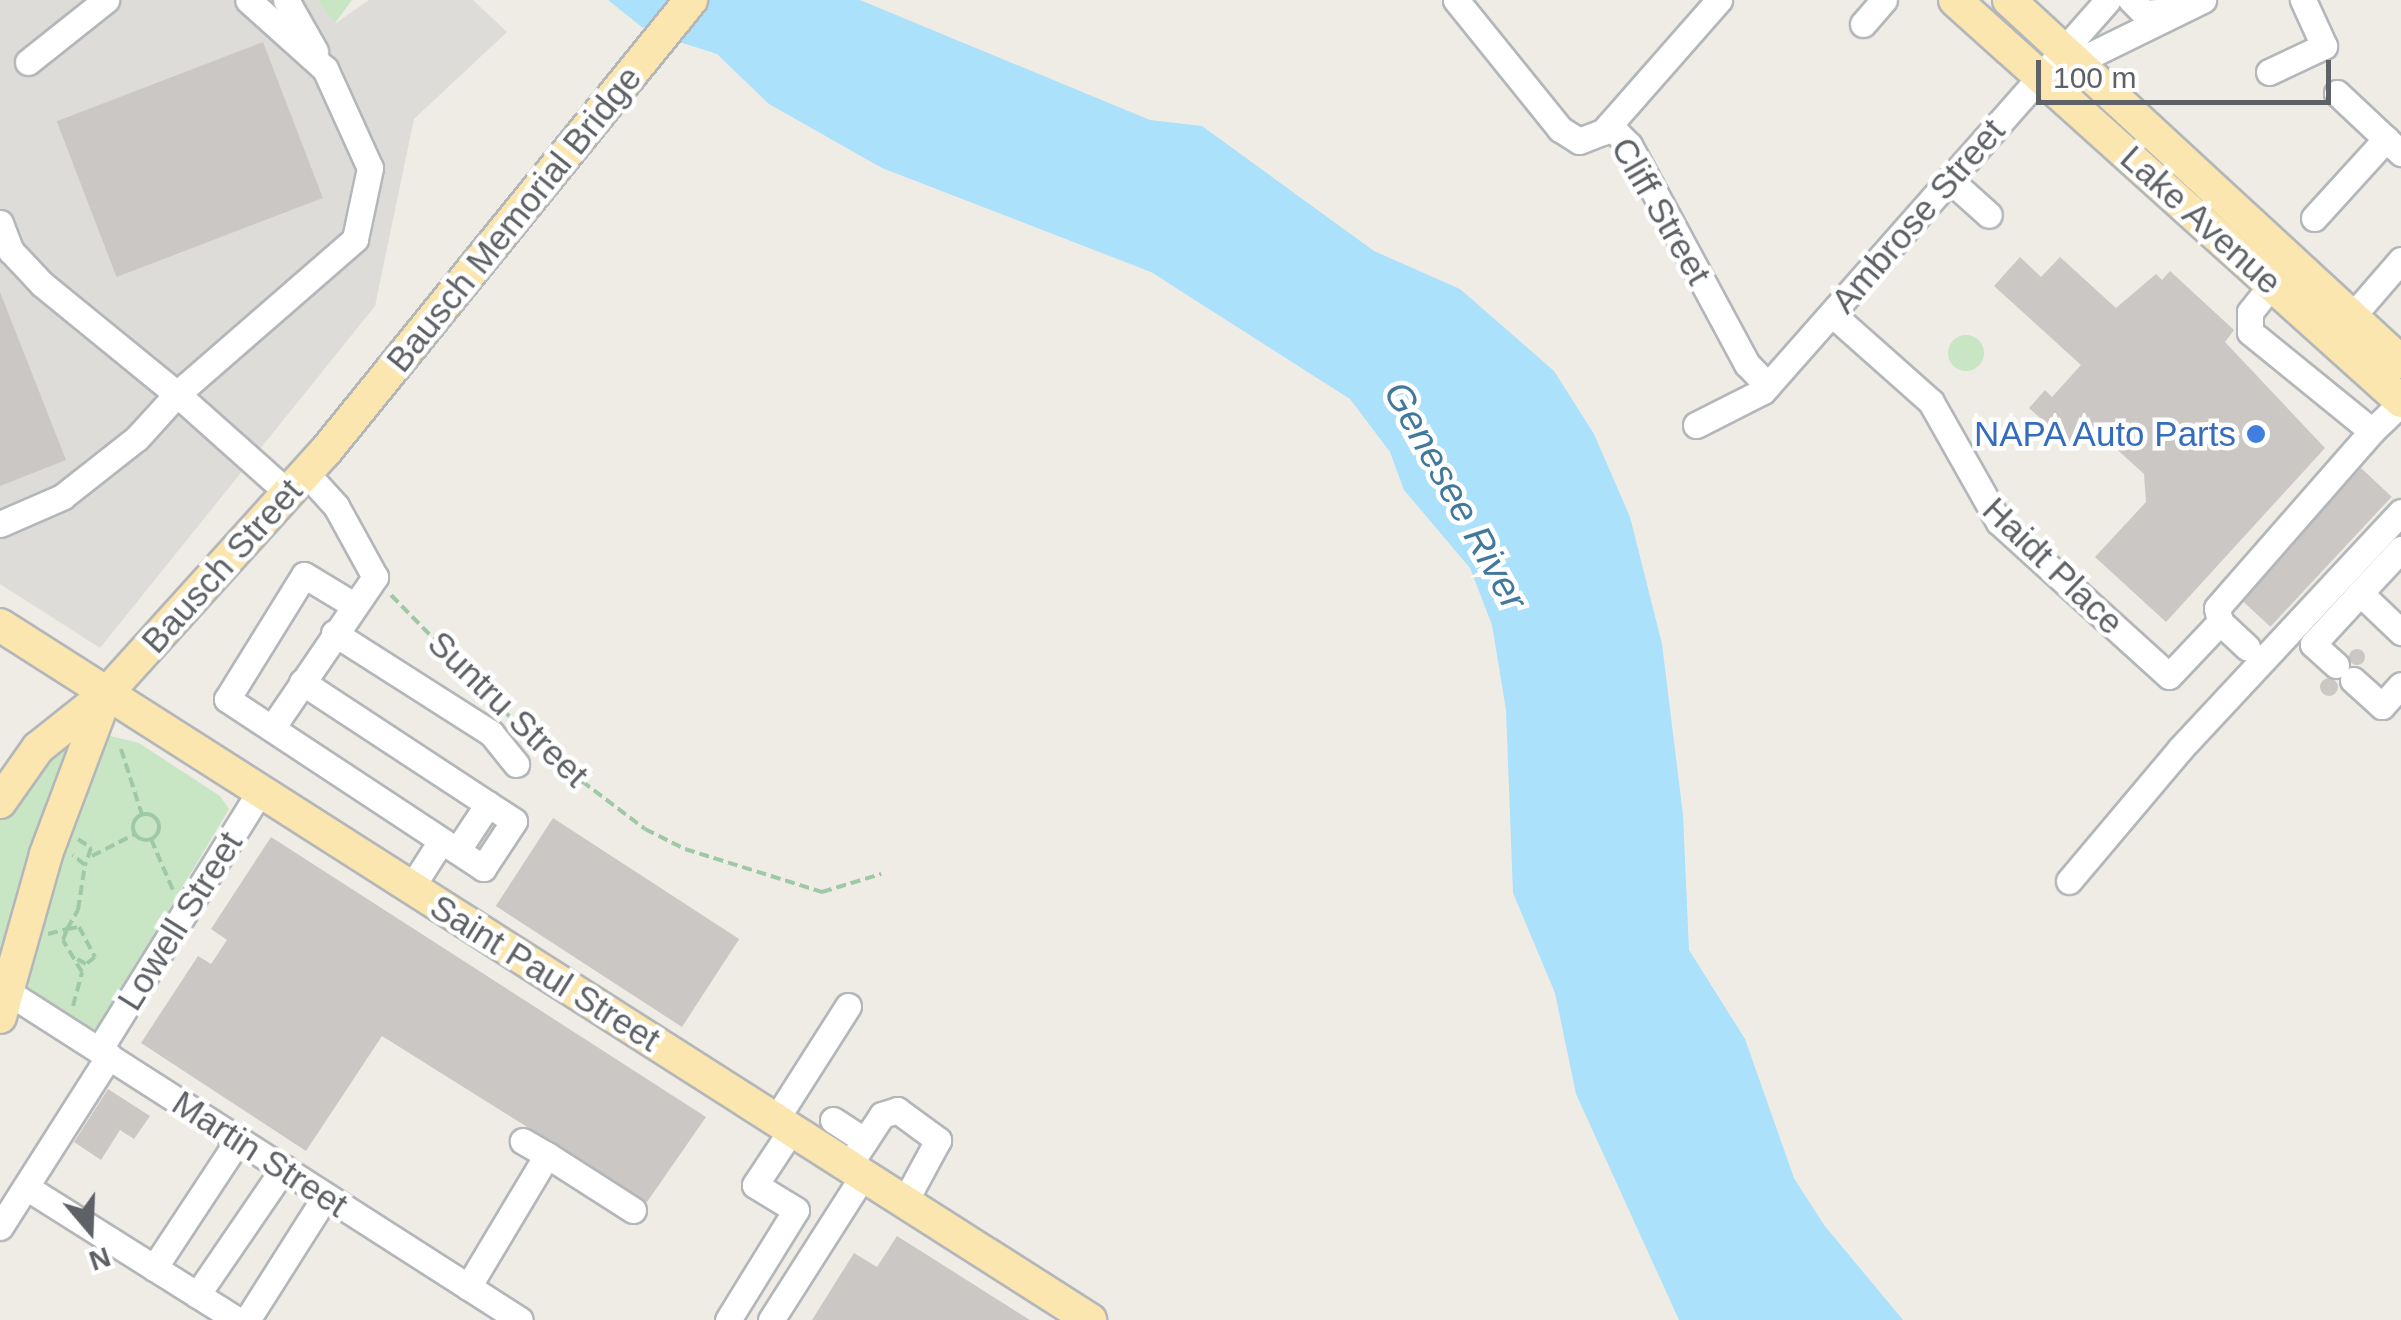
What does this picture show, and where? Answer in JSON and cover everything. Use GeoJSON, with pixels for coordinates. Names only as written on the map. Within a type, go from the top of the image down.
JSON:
{"type":"FeatureCollection","features":[{"type":"Feature","properties":{"kind":"main road","name":"Bausch Memorial Bridge"},"geometry":{"type":"LineString","coordinates":[[337,438],[691,0]]}},
{"type":"Feature","properties":{"kind":"main road","name":"Lake Avenue"},"geometry":{"type":"LineString","coordinates":[[1956,0],[2040,78],[2282,272]]}},
{"type":"Feature","properties":{"kind":"main road","name":"Lake Avenue"},"geometry":{"type":"LineString","coordinates":[[2008,0],[2071,56],[2398,386]]}},
{"type":"Feature","properties":{"kind":"main road","name":"Bausch Street"},"geometry":{"type":"LineString","coordinates":[[106,694],[337,438]]}},
{"type":"Feature","properties":{"kind":"main road","name":"Saint Paul Street"},"geometry":{"type":"LineString","coordinates":[[0,625],[784,1124],[859,1160],[905,1200],[1090,1320]]}},
{"type":"Feature","properties":{"kind":"main road"},"geometry":{"type":"LineString","coordinates":[[0,802],[46,740],[106,694]]}},
{"type":"Feature","properties":{"kind":"main road"},"geometry":{"type":"LineString","coordinates":[[2,998],[46,854],[106,694]]}},
{"type":"Feature","properties":{"kind":"street"},"geometry":{"type":"LineString","coordinates":[[28,62],[106,0]]}},
{"type":"Feature","properties":{"kind":"street"},"geometry":{"type":"LineString","coordinates":[[248,0],[325,68]]}},
{"type":"Feature","properties":{"kind":"street"},"geometry":{"type":"LineString","coordinates":[[0,524],[62,497],[137,438],[177,394],[356,239],[370,168],[325,68],[286,0]]}},
{"type":"Feature","properties":{"kind":"street","name":"Cliff Street"},"geometry":{"type":"LineString","coordinates":[[1456,0],[1570,138],[1594,139],[1609,125],[1629,145],[1747,364],[1768,386]]}},
{"type":"Feature","properties":{"kind":"street"},"geometry":{"type":"LineString","coordinates":[[1609,125],[1719,0]]}},
{"type":"Feature","properties":{"kind":"street","name":"Ambrose Street"},"geometry":{"type":"LineString","coordinates":[[1768,386],[2040,78],[2071,56],[2108,0]]}},
{"type":"Feature","properties":{"kind":"street"},"geometry":{"type":"LineString","coordinates":[[2131,0],[2150,14],[2198,2]]}},
{"type":"Feature","properties":{"kind":"street"},"geometry":{"type":"LineString","coordinates":[[2269,72],[2324,46],[2304,0]]}},
{"type":"Feature","properties":{"kind":"street"},"geometry":{"type":"LineString","coordinates":[[2071,56],[2198,2]]}},
{"type":"Feature","properties":{"kind":"street"},"geometry":{"type":"LineString","coordinates":[[2314,218],[2393,146],[2337,93]]}},
{"type":"Feature","properties":{"kind":"street"},"geometry":{"type":"LineString","coordinates":[[1950,180],[1989,215]]}},
{"type":"Feature","properties":{"kind":"street"},"geometry":{"type":"LineString","coordinates":[[0,223],[12,251],[42,284],[177,394],[297,483],[336,506],[375,577],[352,604],[272,728]]}},
{"type":"Feature","properties":{"kind":"street"},"geometry":{"type":"LineString","coordinates":[[2342,328],[2401,260]]}},
{"type":"Feature","properties":{"kind":"street"},"geometry":{"type":"LineString","coordinates":[[2282,272],[2250,312],[2250,332],[2372,431]]}},
{"type":"Feature","properties":{"kind":"street","name":"Haidt Place"},"geometry":{"type":"LineString","coordinates":[[1832,314],[1931,402],[1999,522],[2169,676],[2220,622]]}},
{"type":"Feature","properties":{"kind":"street"},"geometry":{"type":"LineString","coordinates":[[1696,424],[1768,386]]}},
{"type":"Feature","properties":{"kind":"street"},"geometry":{"type":"LineString","coordinates":[[2246,647],[2220,622],[2217,608],[2372,431],[2398,386]]}},
{"type":"Feature","properties":{"kind":"street"},"geometry":{"type":"LineString","coordinates":[[2069,881],[2180,749],[2401,512]]}},
{"type":"Feature","properties":{"kind":"street"},"geometry":{"type":"LineString","coordinates":[[2401,550],[2313,644],[2382,706],[2401,686]]}},
{"type":"Feature","properties":{"kind":"street"},"geometry":{"type":"LineString","coordinates":[[352,604],[304,575],[226,699],[450,846]]}},
{"type":"Feature","properties":{"kind":"street"},"geometry":{"type":"LineString","coordinates":[[2360,593],[2401,632]]}},
{"type":"Feature","properties":{"kind":"street"},"geometry":{"type":"LineString","coordinates":[[334,633],[492,733],[516,764]]}},
{"type":"Feature","properties":{"kind":"street"},"geometry":{"type":"LineString","coordinates":[[302,682],[488,804],[411,888]]}},
{"type":"Feature","properties":{"kind":"street","name":"Lowell Street"},"geometry":{"type":"LineString","coordinates":[[0,1227],[260,791]]}},
{"type":"Feature","properties":{"kind":"street","name":"Martin Street"},"geometry":{"type":"LineString","coordinates":[[2,998],[104,1053],[284,1168],[324,1198],[520,1320]]}},
{"type":"Feature","properties":{"kind":"street"},"geometry":{"type":"LineString","coordinates":[[728,1320],[796,1210],[754,1185],[848,1006]]}},
{"type":"Feature","properties":{"kind":"street"},"geometry":{"type":"LineString","coordinates":[[771,1320],[890,1109],[935,1135],[937,1146],[905,1200]]}},
{"type":"Feature","properties":{"kind":"street"},"geometry":{"type":"LineString","coordinates":[[832,1120],[859,1160]]}},
{"type":"Feature","properties":{"kind":"street"},"geometry":{"type":"LineString","coordinates":[[154,1268],[239,1139]]}},
{"type":"Feature","properties":{"kind":"street"},"geometry":{"type":"LineString","coordinates":[[523,1141],[633,1210]]}},
{"type":"Feature","properties":{"kind":"street"},"geometry":{"type":"LineString","coordinates":[[468,1287],[547,1155]]}},
{"type":"Feature","properties":{"kind":"street"},"geometry":{"type":"LineString","coordinates":[[197,1294],[284,1168]]}},
{"type":"Feature","properties":{"kind":"street"},"geometry":{"type":"LineString","coordinates":[[26,1187],[237,1320]]}},
{"type":"Feature","properties":{"kind":"street"},"geometry":{"type":"LineString","coordinates":[[246,1320],[324,1198]]}},
{"type":"Feature","properties":{"kind":"path","name":"Suntru Street"},"geometry":{"type":"LineString","coordinates":[[375,577],[546,754],[646,829],[684,849],[822,892],[881,874]]}},
{"type":"Feature","properties":{"kind":"path"},"geometry":{"type":"LineString","coordinates":[[122,750],[142,815],[158,824],[150,839]]}},
{"type":"Feature","properties":{"kind":"path"},"geometry":{"type":"LineString","coordinates":[[135,834],[134,823],[142,815]]}},
{"type":"Feature","properties":{"kind":"path"},"geometry":{"type":"LineString","coordinates":[[65,944],[67,929],[78,910],[85,865],[99,849],[135,834],[150,839],[174,892]]}},
{"type":"Feature","properties":{"kind":"path"},"geometry":{"type":"LineString","coordinates":[[85,865],[75,858],[72,842],[82,839],[91,848],[92,856]]}},
{"type":"Feature","properties":{"kind":"path"},"geometry":{"type":"LineString","coordinates":[[91,848],[99,849]]}},
{"type":"Feature","properties":{"kind":"path"},"geometry":{"type":"LineString","coordinates":[[74,1006],[95,951],[78,910]]}},
{"type":"Feature","properties":{"kind":"path"},"geometry":{"type":"LineString","coordinates":[[44,926],[65,944],[83,980]]}},
{"type":"Feature","properties":{"kind":"path"},"geometry":{"type":"LineString","coordinates":[[51,935],[67,929],[84,930]]}},
{"type":"Feature","properties":{"kind":"path"},"geometry":{"type":"LineString","coordinates":[[74,957],[89,964]]}},
{"type":"Feature","properties":{"kind":"shaded area"},"geometry":{"type":"Polygon","coordinates":[[[0,0],[317,0],[336,23],[369,0],[473,0],[507,32],[414,119],[375,306],[100,648],[0,584],[0,0]]]}},
{"type":"Feature","properties":{"kind":"green space"},"geometry":{"type":"Polygon","coordinates":[[[317,0],[352,0],[335,23],[317,0]]]}},
{"type":"Feature","properties":{"kind":"green space"},"geometry":{"type":"Polygon","coordinates":[[[1966,335],[1979,340],[1984,353],[1979,366],[1966,371],[1953,366],[1948,353],[1953,340],[1966,335]]]}},
{"type":"Feature","properties":{"kind":"green space"},"geometry":{"type":"Polygon","coordinates":[[[74,727],[139,743],[220,796],[229,809],[98,1028],[91,1029],[0,972],[0,817],[74,727]]]}},
{"type":"Feature","properties":{"kind":"water","name":"Genesee River"},"geometry":{"type":"Polygon","coordinates":[[[608,0],[860,0],[1150,120],[1202,126],[1374,251],[1460,289],[1554,371],[1594,434],[1630,517],[1662,644],[1683,815],[1689,950],[1745,1039],[1794,1178],[1824,1225],[1903,1320],[1679,1320],[1576,1094],[1555,993],[1513,893],[1506,710],[1492,625],[1470,568],[1404,490],[1390,452],[1350,399],[1151,272],[882,168],[769,104],[717,54],[648,32],[608,0]]]}},
{"type":"Feature","properties":{"kind":"building"},"geometry":{"type":"Polygon","coordinates":[[[263,42],[323,198],[117,277],[57,121],[263,42]]]}},
{"type":"Feature","properties":{"kind":"building"},"geometry":{"type":"Polygon","coordinates":[[[2020,257],[2041,277],[2060,257],[2116,308],[2156,274],[2162,280],[2170,271],[2234,330],[2225,342],[2325,448],[2166,622],[2095,557],[2146,502],[2144,474],[2088,423],[2069,444],[2029,408],[2045,390],[2052,397],[2081,365],[1994,286],[2020,257]]]}},
{"type":"Feature","properties":{"kind":"building"},"geometry":{"type":"Polygon","coordinates":[[[0,292],[66,460],[0,486],[0,292]]]}},
{"type":"Feature","properties":{"kind":"building"},"geometry":{"type":"Polygon","coordinates":[[[2361,468],[2392,497],[2270,627],[2240,598],[2361,468]]]}},
{"type":"Feature","properties":{"kind":"building"},"geometry":{"type":"Polygon","coordinates":[[[2357,649],[2365,657],[2357,665],[2349,657],[2357,649]]]}},
{"type":"Feature","properties":{"kind":"building"},"geometry":{"type":"Polygon","coordinates":[[[2329,678],[2336,680],[2336,694],[2329,696],[2322,694],[2320,687],[2322,680],[2329,678]]]}},
{"type":"Feature","properties":{"kind":"building"},"geometry":{"type":"Polygon","coordinates":[[[553,818],[739,939],[682,1027],[496,906],[553,818]]]}},
{"type":"Feature","properties":{"kind":"building"},"geometry":{"type":"Polygon","coordinates":[[[271,837],[706,1117],[647,1202],[382,1036],[306,1151],[141,1043],[198,956],[211,964],[227,940],[211,929],[271,837]]]}},
{"type":"Feature","properties":{"kind":"building"},"geometry":{"type":"Polygon","coordinates":[[[108,1089],[150,1116],[134,1139],[120,1130],[101,1160],[74,1142],[108,1089]]]}},
{"type":"Feature","properties":{"kind":"building"},"geometry":{"type":"Polygon","coordinates":[[[897,1236],[1030,1320],[812,1320],[854,1253],[877,1267],[897,1236]]]}},
{"type":"Feature","properties":{"kind":"place","name":"NAPA Auto Parts"},"geometry":{"type":"Point","coordinates":[2256,434]}}]}
